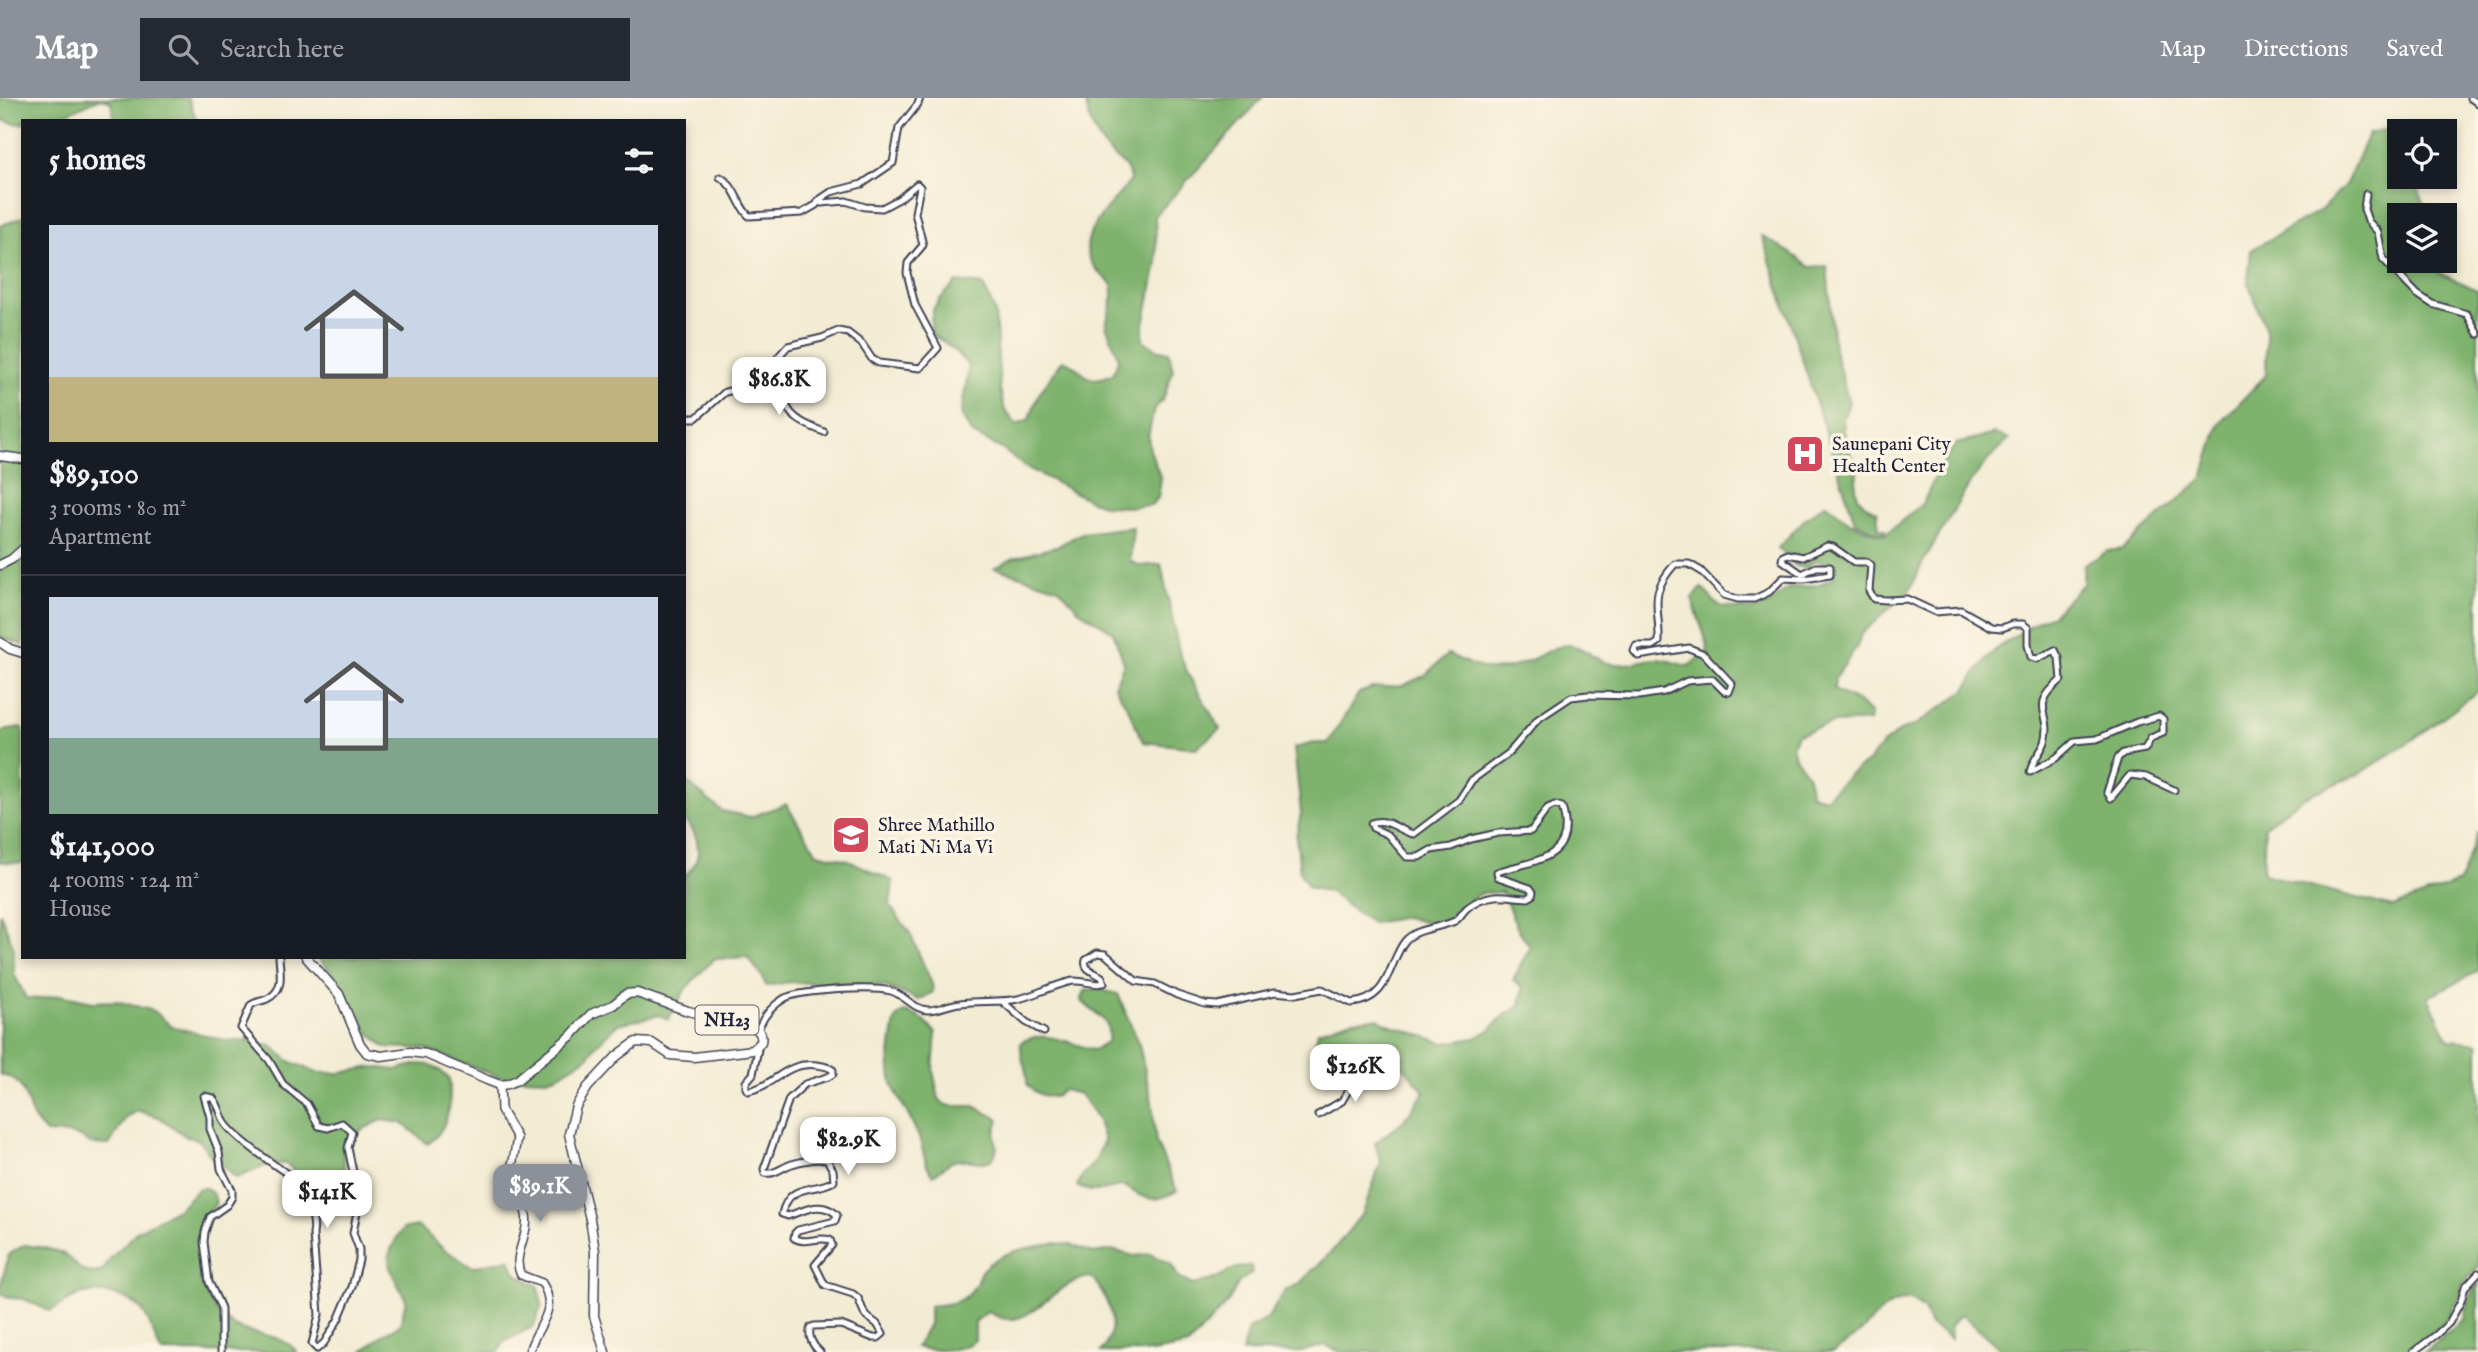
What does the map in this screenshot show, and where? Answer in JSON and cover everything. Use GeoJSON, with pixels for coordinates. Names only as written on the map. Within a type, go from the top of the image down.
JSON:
{"type":"FeatureCollection","features":[{"type":"Feature","properties":{"kind":"main road"},"geometry":{"type":"LineString","coordinates":[[0,456],[21,459]]}},
{"type":"Feature","properties":{"kind":"main road"},"geometry":{"type":"LineString","coordinates":[[0,565],[21,551]]}},
{"type":"Feature","properties":{"kind":"main road"},"geometry":{"type":"LineString","coordinates":[[0,642],[21,652]]}},
{"type":"Feature","properties":{"kind":"main road"},"geometry":{"type":"LineString","coordinates":[[308,959],[339,993],[360,1044],[367,1054],[426,1054],[500,1085],[501,1110],[516,1135],[517,1146],[505,1181],[526,1213],[525,1233],[517,1264],[522,1275],[542,1283],[548,1297],[543,1326],[529,1352]]}},
{"type":"Feature","properties":{"kind":"main road","name":"NH23"},"geometry":{"type":"LineString","coordinates":[[500,1085],[517,1080],[571,1036],[591,1014],[630,992],[688,1011],[751,1026],[762,1036],[759,1044],[746,1051],[684,1057],[666,1054],[648,1041],[636,1042],[617,1056],[588,1087],[576,1106],[569,1134],[590,1219],[595,1251],[594,1317],[606,1352]]}},
{"type":"Feature","properties":{"kind":"street"},"geometry":{"type":"LineString","coordinates":[[720,177],[727,181],[749,216],[802,213],[831,192],[862,184],[893,163],[899,128],[920,98]]}},
{"type":"Feature","properties":{"kind":"street"},"geometry":{"type":"LineString","coordinates":[[2470,98],[2478,103]]}},
{"type":"Feature","properties":{"kind":"street"},"geometry":{"type":"LineString","coordinates":[[686,418],[696,418],[725,392],[756,385],[769,373],[788,346],[838,331],[848,333],[879,363],[920,368],[938,348],[915,305],[907,273],[908,262],[923,245],[915,212],[920,187],[917,184],[899,200],[882,208],[865,207],[846,201],[821,203],[819,200]]}},
{"type":"Feature","properties":{"kind":"street"},"geometry":{"type":"LineString","coordinates":[[2366,194],[2364,209],[2368,221],[2378,232],[2383,259],[2417,294],[2432,304],[2467,314],[2478,334]]}},
{"type":"Feature","properties":{"kind":"street"},"geometry":{"type":"LineString","coordinates":[[769,373],[795,415],[803,423],[824,432]]}},
{"type":"Feature","properties":{"kind":"street"},"geometry":{"type":"LineString","coordinates":[[758,1030],[763,1019],[786,998],[819,991],[891,991],[921,1009],[930,1010],[956,1003],[1021,998],[1076,981],[1099,985],[1104,983],[1102,977],[1087,969],[1085,964],[1086,960],[1097,953],[1105,954],[1136,981],[1155,984],[1205,1004],[1217,1005],[1275,992],[1295,994],[1322,989],[1351,1003],[1357,1003],[1381,988],[1391,973],[1403,943],[1412,935],[1457,920],[1477,901],[1495,896],[1532,896],[1530,888],[1498,877],[1497,872],[1551,856],[1564,839],[1562,807],[1555,804],[1548,808],[1531,831],[1498,833],[1471,839],[1451,847],[1431,850],[1419,857],[1407,858],[1388,835],[1373,828],[1371,823],[1378,821],[1400,826],[1408,833],[1414,834],[1459,800],[1472,780],[1508,753],[1538,719],[1571,697],[1639,696],[1664,692],[1686,681],[1712,679],[1724,691],[1729,692],[1732,684],[1704,654],[1689,648],[1638,656],[1634,650],[1636,646],[1653,646],[1659,642],[1655,614],[1658,593],[1663,577],[1675,564],[1689,564],[1701,570],[1724,595],[1738,599],[1754,599],[1769,592],[1783,578],[1804,579],[1830,575],[1830,567],[1816,567],[1802,573],[1782,560],[1783,556],[1788,554],[1803,557],[1827,546],[1833,547],[1854,562],[1871,565],[1869,591],[1874,598],[1907,598],[1935,612],[1961,610],[1991,626],[2002,628],[2023,624],[2028,628],[2031,657],[2037,659],[2055,650],[2059,658],[2061,680],[2046,693],[2043,703],[2046,719],[2045,741],[2032,761],[2030,772],[2056,758],[2076,741],[2096,739],[2159,716],[2163,719],[2163,733],[2151,738],[2145,749],[2123,754],[2118,758],[2107,792],[2111,798],[2130,775],[2146,777],[2174,790]]}},
{"type":"Feature","properties":{"kind":"street"},"geometry":{"type":"LineString","coordinates":[[221,1352],[221,1308],[209,1282],[204,1242],[210,1217],[227,1205],[232,1198],[232,1190],[221,1169],[204,1096],[214,1098],[224,1121],[241,1139],[296,1182],[307,1203],[315,1224],[313,1234],[319,1315],[312,1343],[317,1349],[324,1343],[338,1320],[352,1287],[359,1260],[359,1249],[352,1233],[359,1201],[348,1148],[352,1132],[342,1123],[328,1128],[319,1126],[307,1104],[283,1084],[269,1060],[241,1028],[251,1004],[277,992],[281,982],[279,959]]}},
{"type":"Feature","properties":{"kind":"street"},"geometry":{"type":"LineString","coordinates":[[1002,1001],[1026,1023],[1044,1032]]}},
{"type":"Feature","properties":{"kind":"street"},"geometry":{"type":"LineString","coordinates":[[759,1044],[753,1074],[746,1082],[748,1091],[760,1087],[794,1066],[811,1065],[832,1070],[828,1077],[804,1084],[789,1099],[764,1169],[765,1173],[771,1174],[790,1164],[822,1158],[827,1160],[833,1170],[834,1181],[796,1191],[782,1214],[788,1216],[818,1207],[834,1212],[837,1216],[835,1221],[798,1230],[794,1238],[802,1241],[825,1238],[830,1240],[832,1245],[814,1265],[821,1280],[825,1285],[858,1298],[865,1315],[877,1324],[883,1334],[873,1338],[841,1325],[814,1326],[809,1334],[820,1352]]}},
{"type":"Feature","properties":{"kind":"street"},"geometry":{"type":"LineString","coordinates":[[1318,1115],[1342,1101],[1353,1082],[1376,1063]]}},
{"type":"Feature","properties":{"kind":"street"},"geometry":{"type":"LineString","coordinates":[[2413,1352],[2449,1323],[2465,1287],[2478,1273]]}},
{"type":"Feature","properties":{"kind":"green space"},"geometry":{"type":"Polygon","coordinates":[[[0,98],[101,98],[64,115],[46,119],[21,119],[21,124],[0,119],[0,98]]]}},
{"type":"Feature","properties":{"kind":"green space"},"geometry":{"type":"Polygon","coordinates":[[[101,98],[188,98],[196,119],[114,119],[111,102],[101,98]]]}},
{"type":"Feature","properties":{"kind":"green space"},"geometry":{"type":"Polygon","coordinates":[[[1086,98],[1262,98],[1155,216],[1157,264],[1143,340],[1156,349],[1169,352],[1173,371],[1163,399],[1154,409],[1148,437],[1161,479],[1158,498],[1151,505],[1107,506],[1091,501],[1024,466],[1002,449],[971,433],[961,414],[969,367],[943,341],[932,335],[933,310],[957,282],[983,285],[995,312],[1000,389],[1005,411],[1017,425],[1029,419],[1040,392],[1063,360],[1090,378],[1103,378],[1113,374],[1119,359],[1106,325],[1113,296],[1112,284],[1092,263],[1087,244],[1095,224],[1131,180],[1126,168],[1097,136],[1090,121],[1086,98]]]}},
{"type":"Feature","properties":{"kind":"green space"},"geometry":{"type":"Polygon","coordinates":[[[2387,129],[2387,189],[2418,189],[2424,203],[2387,203],[2387,273],[2440,273],[2478,291],[2478,691],[2407,744],[2359,774],[2302,798],[2265,826],[2263,874],[2393,907],[2459,883],[2478,831],[2478,971],[2428,997],[2449,1040],[2478,1043],[2478,1267],[2462,1285],[2458,1300],[2446,1320],[2408,1352],[2091,1352],[2086,1348],[2062,1349],[2058,1352],[2004,1352],[1961,1314],[1950,1326],[1951,1339],[1929,1324],[1924,1309],[1909,1299],[1887,1307],[1859,1334],[1834,1352],[1341,1352],[1325,1345],[1301,1352],[1242,1352],[1248,1329],[1267,1319],[1285,1291],[1299,1284],[1334,1249],[1363,1213],[1381,1162],[1375,1143],[1403,1121],[1425,1092],[1403,1066],[1373,1043],[1332,1059],[1314,1049],[1318,1031],[1352,1020],[1378,1018],[1385,1023],[1444,1043],[1475,1038],[1520,1006],[1523,987],[1513,980],[1530,947],[1517,927],[1502,892],[1482,893],[1465,903],[1447,920],[1434,925],[1406,917],[1373,923],[1330,892],[1309,887],[1300,873],[1296,837],[1301,813],[1294,748],[1328,743],[1359,693],[1372,688],[1402,686],[1424,676],[1448,654],[1493,670],[1514,667],[1549,650],[1569,645],[1608,663],[1626,664],[1656,659],[1688,666],[1708,652],[1692,599],[1702,588],[1723,607],[1754,610],[1773,602],[1788,588],[1818,585],[1833,578],[1834,566],[1816,560],[1806,568],[1796,566],[1778,548],[1805,519],[1825,504],[1852,523],[1885,535],[1923,503],[1941,465],[1956,444],[1994,434],[2009,439],[1970,483],[1909,591],[1861,634],[1857,647],[1835,678],[1834,690],[1859,702],[1871,714],[1870,721],[1835,723],[1797,734],[1792,746],[1795,757],[1808,776],[1811,794],[1825,798],[1850,774],[1868,762],[1883,744],[1966,690],[1977,671],[1995,650],[2040,620],[2053,615],[2083,584],[2084,565],[2108,551],[2123,549],[2203,478],[2219,424],[2266,375],[2266,330],[2248,282],[2251,250],[2321,210],[2346,184],[2368,134],[2387,129]]]}},
{"type":"Feature","properties":{"kind":"green space"},"geometry":{"type":"Polygon","coordinates":[[[21,218],[21,644],[0,637],[0,226],[21,218]]]}},
{"type":"Feature","properties":{"kind":"green space"},"geometry":{"type":"Polygon","coordinates":[[[1762,236],[1810,267],[1827,266],[1834,349],[1849,403],[1843,419],[1844,432],[1851,456],[1858,468],[1857,495],[1864,504],[1877,512],[1879,528],[1885,529],[1885,533],[1855,522],[1762,236]]]}},
{"type":"Feature","properties":{"kind":"green space"},"geometry":{"type":"Polygon","coordinates":[[[1133,527],[1130,561],[1140,566],[1161,564],[1179,652],[1188,674],[1220,729],[1196,748],[1144,742],[1115,685],[1124,663],[1113,632],[1080,611],[1059,588],[995,568],[1014,558],[1058,546],[1082,533],[1133,527]]]}},
{"type":"Feature","properties":{"kind":"green space"},"geometry":{"type":"Polygon","coordinates":[[[21,728],[21,863],[0,862],[0,732],[21,728]]]}},
{"type":"Feature","properties":{"kind":"green space"},"geometry":{"type":"Polygon","coordinates":[[[686,782],[722,811],[750,817],[786,804],[817,853],[848,860],[893,881],[890,906],[910,933],[933,992],[919,1000],[884,986],[790,982],[766,986],[762,976],[747,957],[714,959],[686,988],[668,1020],[660,1015],[618,1024],[594,1047],[589,1056],[559,1075],[547,1079],[500,1077],[425,1049],[385,1047],[368,1032],[331,971],[319,959],[686,959],[686,874],[695,863],[698,848],[686,822],[686,782]]]}},
{"type":"Feature","properties":{"kind":"green space"},"geometry":{"type":"Polygon","coordinates":[[[0,912],[14,949],[14,974],[26,998],[60,995],[93,1002],[116,1001],[154,1011],[171,1026],[227,1041],[250,1040],[272,1046],[289,1061],[317,1073],[340,1073],[373,1067],[396,1070],[418,1064],[429,1065],[440,1070],[449,1079],[449,1106],[444,1124],[428,1144],[402,1123],[382,1120],[351,1135],[344,1144],[343,1155],[349,1201],[342,1211],[331,1216],[320,1213],[301,1178],[287,1164],[270,1164],[236,1178],[211,1156],[198,1139],[187,1137],[159,1117],[138,1111],[127,1116],[109,1145],[90,1144],[81,1137],[69,1134],[46,1133],[33,1118],[19,1084],[0,1075],[0,912]]]}},
{"type":"Feature","properties":{"kind":"green space"},"geometry":{"type":"Polygon","coordinates":[[[1098,989],[1118,994],[1139,1045],[1152,1102],[1156,1142],[1177,1191],[1156,1199],[1138,1195],[1125,1186],[1091,1191],[1077,1186],[1083,1174],[1095,1162],[1104,1140],[1097,1118],[1080,1094],[1063,1090],[1055,1097],[1046,1096],[1027,1084],[1021,1042],[1030,1038],[1049,1037],[1094,1050],[1108,1041],[1104,1021],[1081,1000],[1085,991],[1098,989]]]}},
{"type":"Feature","properties":{"kind":"green space"},"geometry":{"type":"Polygon","coordinates":[[[905,1012],[920,1017],[936,1033],[933,1071],[939,1099],[951,1106],[974,1106],[999,1119],[995,1133],[997,1150],[989,1161],[957,1160],[933,1175],[930,1171],[918,1135],[891,1078],[890,1052],[895,1023],[899,1015],[905,1012]]]}},
{"type":"Feature","properties":{"kind":"green space"},"geometry":{"type":"Polygon","coordinates":[[[199,1188],[206,1188],[214,1195],[216,1203],[202,1222],[198,1239],[199,1268],[208,1297],[216,1310],[238,1328],[277,1338],[297,1352],[161,1352],[143,1312],[122,1297],[103,1293],[86,1294],[49,1311],[24,1299],[10,1298],[0,1293],[8,1255],[24,1245],[66,1255],[87,1272],[103,1271],[110,1259],[137,1231],[179,1208],[199,1188]]]}},
{"type":"Feature","properties":{"kind":"green space"},"geometry":{"type":"Polygon","coordinates":[[[417,1226],[445,1250],[472,1267],[510,1259],[516,1274],[538,1286],[542,1305],[534,1326],[504,1342],[499,1352],[362,1352],[382,1335],[400,1325],[406,1300],[392,1273],[389,1258],[395,1240],[403,1229],[417,1226]]]}},
{"type":"Feature","properties":{"kind":"green space"},"geometry":{"type":"Polygon","coordinates":[[[1056,1243],[1093,1253],[1112,1250],[1134,1256],[1150,1254],[1171,1264],[1179,1278],[1192,1285],[1240,1267],[1251,1266],[1252,1273],[1239,1282],[1228,1302],[1189,1345],[1153,1352],[1101,1352],[1111,1330],[1111,1316],[1103,1294],[1089,1277],[1066,1286],[1027,1314],[1017,1318],[1005,1319],[987,1312],[975,1322],[975,1340],[962,1347],[931,1350],[916,1347],[929,1324],[929,1306],[950,1303],[967,1296],[983,1269],[999,1257],[1018,1250],[1056,1243]]]}},
{"type":"Feature","properties":{"kind":"green space"},"geometry":{"type":"Polygon","coordinates":[[[2478,1283],[2478,1352],[2425,1352],[2464,1319],[2471,1293],[2478,1283]]]}},
{"type":"Feature","properties":{"kind":"place","name":"Saunepani City Health Center"},"geometry":{"type":"Point","coordinates":[1805,454]}},
{"type":"Feature","properties":{"kind":"place","name":"Shree Mathillo Mati Ni Ma Vi"},"geometry":{"type":"Point","coordinates":[851,835]}}]}
